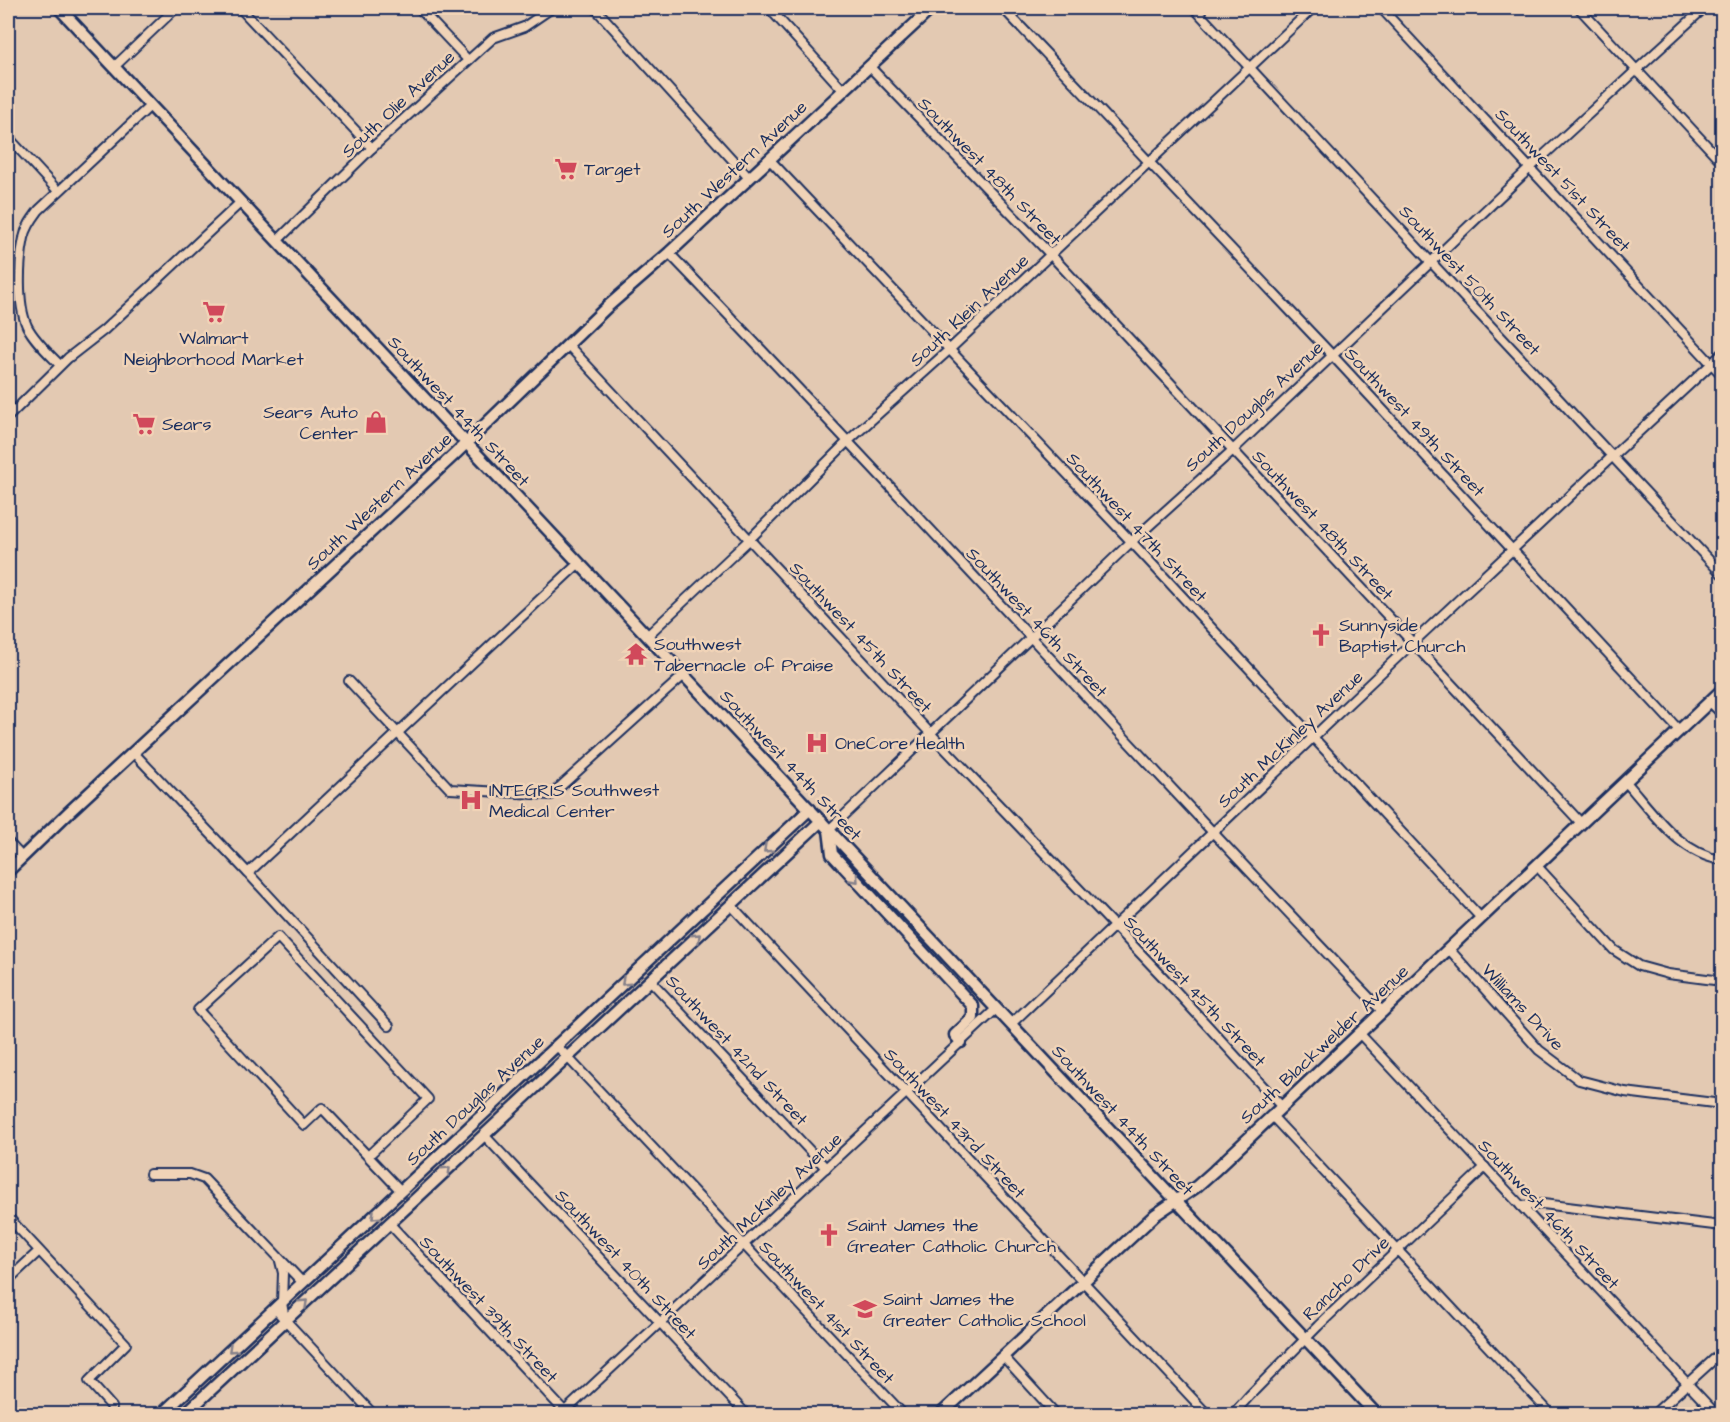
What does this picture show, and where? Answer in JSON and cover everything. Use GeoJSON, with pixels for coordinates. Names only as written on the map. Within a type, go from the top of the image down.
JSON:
{"type":"FeatureCollection","features":[{"type":"Feature","properties":{"kind":"main road","name":"Southwest 44th Street"},"geometry":{"type":"LineString","coordinates":[[59,8],[1376,1414]]}},
{"type":"Feature","properties":{"kind":"main road","name":"South Western Avenue"},"geometry":{"type":"LineString","coordinates":[[8,871],[568,345],[932,8]]}},
{"type":"Feature","properties":{"kind":"main road","name":"South Blackwelder Avenue"},"geometry":{"type":"LineString","coordinates":[[941,1414],[1155,1215],[1196,1187],[1722,690]]}},
{"type":"Feature","properties":{"kind":"main road","name":"South Douglas Avenue"},"geometry":{"type":"LineString","coordinates":[[162,1414],[810,809]]}},
{"type":"Feature","properties":{"kind":"main road","name":"South Douglas Avenue"},"geometry":{"type":"LineString","coordinates":[[185,1414],[821,821]]}},
{"type":"Feature","properties":{"kind":"main road"},"geometry":{"type":"LineString","coordinates":[[830,830],[832,854],[973,1006],[973,1018],[958,1038]]}},
{"type":"Feature","properties":{"kind":"street"},"geometry":{"type":"LineString","coordinates":[[114,67],[176,8]]}},
{"type":"Feature","properties":{"kind":"street"},"geometry":{"type":"LineString","coordinates":[[240,8],[372,148]]}},
{"type":"Feature","properties":{"kind":"street"},"geometry":{"type":"LineString","coordinates":[[419,8],[468,60]]}},
{"type":"Feature","properties":{"kind":"street","name":"South Olie Avenue"},"geometry":{"type":"LineString","coordinates":[[277,241],[372,148],[493,38],[524,27],[552,8]]}},
{"type":"Feature","properties":{"kind":"street"},"geometry":{"type":"LineString","coordinates":[[595,8],[749,178]]}},
{"type":"Feature","properties":{"kind":"street"},"geometry":{"type":"LineString","coordinates":[[769,8],[843,90]]}},
{"type":"Feature","properties":{"kind":"street","name":"Southwest 49th Street"},"geometry":{"type":"LineString","coordinates":[[1003,8],[1332,355],[1679,730]]}},
{"type":"Feature","properties":{"kind":"street","name":"Southwest 50th Street"},"geometry":{"type":"LineString","coordinates":[[1194,8],[1722,574]]}},
{"type":"Feature","properties":{"kind":"street","name":"South Klein Avenue"},"geometry":{"type":"LineString","coordinates":[[647,636],[750,540],[849,441],[1313,8]]}},
{"type":"Feature","properties":{"kind":"street","name":"Southwest 51st Street"},"geometry":{"type":"LineString","coordinates":[[1382,8],[1722,375]]}},
{"type":"Feature","properties":{"kind":"street"},"geometry":{"type":"LineString","coordinates":[[1579,8],[1722,162]]}},
{"type":"Feature","properties":{"kind":"street","name":"South Douglas Avenue"},"geometry":{"type":"LineString","coordinates":[[830,830],[1131,542],[1233,450],[1531,167],[1704,8]]}},
{"type":"Feature","properties":{"kind":"street","name":"Southwest 48th Street"},"geometry":{"type":"LineString","coordinates":[[869,66],[1050,254],[1581,823]]}},
{"type":"Feature","properties":{"kind":"street"},"geometry":{"type":"LineString","coordinates":[[60,365],[27,326],[20,282],[24,237],[30,222],[39,210],[151,105]]}},
{"type":"Feature","properties":{"kind":"street"},"geometry":{"type":"LineString","coordinates":[[8,137],[58,191]]}},
{"type":"Feature","properties":{"kind":"street","name":"Southwest 47th Street"},"geometry":{"type":"LineString","coordinates":[[769,159],[1131,542],[1481,918]]}},
{"type":"Feature","properties":{"kind":"street"},"geometry":{"type":"LineString","coordinates":[[8,417],[60,365],[104,330],[241,202]]}},
{"type":"Feature","properties":{"kind":"street","name":"Southwest 46th Street"},"geometry":{"type":"LineString","coordinates":[[669,253],[849,441],[1212,834],[1383,1012]]}},
{"type":"Feature","properties":{"kind":"street","name":"Southwest 45th Street"},"geometry":{"type":"LineString","coordinates":[[568,345],[931,734],[1114,925],[1282,1107]]}},
{"type":"Feature","properties":{"kind":"street","name":"South McKinley Avenue"},"geometry":{"type":"LineString","coordinates":[[1011,1024],[1722,354]]}},
{"type":"Feature","properties":{"kind":"street"},"geometry":{"type":"LineString","coordinates":[[248,873],[579,563]]}},
{"type":"Feature","properties":{"kind":"street"},"geometry":{"type":"LineString","coordinates":[[349,681],[396,734],[450,789],[551,795],[684,675]]}},
{"type":"Feature","properties":{"kind":"street"},"geometry":{"type":"LineString","coordinates":[[1710,702],[1722,714]]}},
{"type":"Feature","properties":{"kind":"street"},"geometry":{"type":"LineString","coordinates":[[133,752],[389,1026]]}},
{"type":"Feature","properties":{"kind":"street"},"geometry":{"type":"LineString","coordinates":[[1624,781],[1685,846],[1714,859],[1722,860]]}},
{"type":"Feature","properties":{"kind":"street"},"geometry":{"type":"LineString","coordinates":[[8,842],[22,857]]}},
{"type":"Feature","properties":{"kind":"street"},"geometry":{"type":"LineString","coordinates":[[1537,866],[1614,950],[1639,966],[1668,974],[1722,981]]}},
{"type":"Feature","properties":{"kind":"street","name":"Southwest 43rd Street"},"geometry":{"type":"LineString","coordinates":[[731,905],[1208,1414]]}},
{"type":"Feature","properties":{"kind":"street"},"geometry":{"type":"LineString","coordinates":[[368,1156],[428,1099],[278,937],[198,1010],[304,1125],[322,1108],[401,1191]]}},
{"type":"Feature","properties":{"kind":"street","name":"Williams Drive"},"geometry":{"type":"LineString","coordinates":[[1449,949],[1539,1050],[1579,1080],[1625,1092],[1722,1104]]}},
{"type":"Feature","properties":{"kind":"street","name":"Southwest 42nd Street"},"geometry":{"type":"LineString","coordinates":[[650,980],[826,1168]]}},
{"type":"Feature","properties":{"kind":"street","name":"South McKinley Avenue"},"geometry":{"type":"LineString","coordinates":[[565,1414],[906,1093],[958,1038],[996,1009]]}},
{"type":"Feature","properties":{"kind":"street","name":"Southwest 46th Street"},"geometry":{"type":"LineString","coordinates":[[1360,1034],[1716,1414]]}},
{"type":"Feature","properties":{"kind":"street","name":"Southwest 41st Street"},"geometry":{"type":"LineString","coordinates":[[557,1046],[903,1414]]}},
{"type":"Feature","properties":{"kind":"street"},"geometry":{"type":"LineString","coordinates":[[1272,1116],[1551,1414]]}},
{"type":"Feature","properties":{"kind":"street","name":"Southwest 40th Street"},"geometry":{"type":"LineString","coordinates":[[484,1135],[746,1414]]}},
{"type":"Feature","properties":{"kind":"street","name":"Rancho Drive"},"geometry":{"type":"LineString","coordinates":[[1233,1414],[1396,1250],[1485,1167]]}},
{"type":"Feature","properties":{"kind":"street"},"geometry":{"type":"LineString","coordinates":[[150,1174],[190,1174],[204,1179],[303,1283]]}},
{"type":"Feature","properties":{"kind":"street"},"geometry":{"type":"LineString","coordinates":[[1521,1206],[1544,1204],[1722,1226]]}},
{"type":"Feature","properties":{"kind":"street"},"geometry":{"type":"LineString","coordinates":[[8,1216],[126,1344],[89,1381],[112,1407],[111,1414]]}},
{"type":"Feature","properties":{"kind":"street","name":"Southwest 39th Street"},"geometry":{"type":"LineString","coordinates":[[389,1223],[565,1414]]}},
{"type":"Feature","properties":{"kind":"street"},"geometry":{"type":"LineString","coordinates":[[8,1280],[39,1251]]}},
{"type":"Feature","properties":{"kind":"street"},"geometry":{"type":"LineString","coordinates":[[279,1259],[284,1284],[278,1306],[285,1320],[373,1414]]}},
{"type":"Feature","properties":{"kind":"street"},"geometry":{"type":"LineString","coordinates":[[1654,1414],[1722,1352]]}},
{"type":"Feature","properties":{"kind":"street"},"geometry":{"type":"LineString","coordinates":[[1003,1356],[1056,1414]]}},
{"type":"Feature","properties":{"kind":"place","name":"Target"},"geometry":{"type":"Point","coordinates":[566,169]}},
{"type":"Feature","properties":{"kind":"place","name":"Walmart Neighborhood Market"},"geometry":{"type":"Point","coordinates":[214,312]}},
{"type":"Feature","properties":{"kind":"place","name":"Sears Auto Center"},"geometry":{"type":"Point","coordinates":[376,422]}},
{"type":"Feature","properties":{"kind":"place","name":"Sears"},"geometry":{"type":"Point","coordinates":[144,424]}},
{"type":"Feature","properties":{"kind":"place","name":"Sunnyside Baptist Church"},"geometry":{"type":"Point","coordinates":[1321,635]}},
{"type":"Feature","properties":{"kind":"place","name":"Southwest Tabernacle of Praise"},"geometry":{"type":"Point","coordinates":[636,654]}},
{"type":"Feature","properties":{"kind":"place","name":"OneCore Health"},"geometry":{"type":"Point","coordinates":[817,743]}},
{"type":"Feature","properties":{"kind":"place","name":"INTEGRIS Southwest Medical Center"},"geometry":{"type":"Point","coordinates":[471,800]}},
{"type":"Feature","properties":{"kind":"place","name":"Saint James the Greater Catholic Church"},"geometry":{"type":"Point","coordinates":[829,1235]}},
{"type":"Feature","properties":{"kind":"place","name":"Saint James the Greater Catholic School"},"geometry":{"type":"Point","coordinates":[865,1309]}}]}
